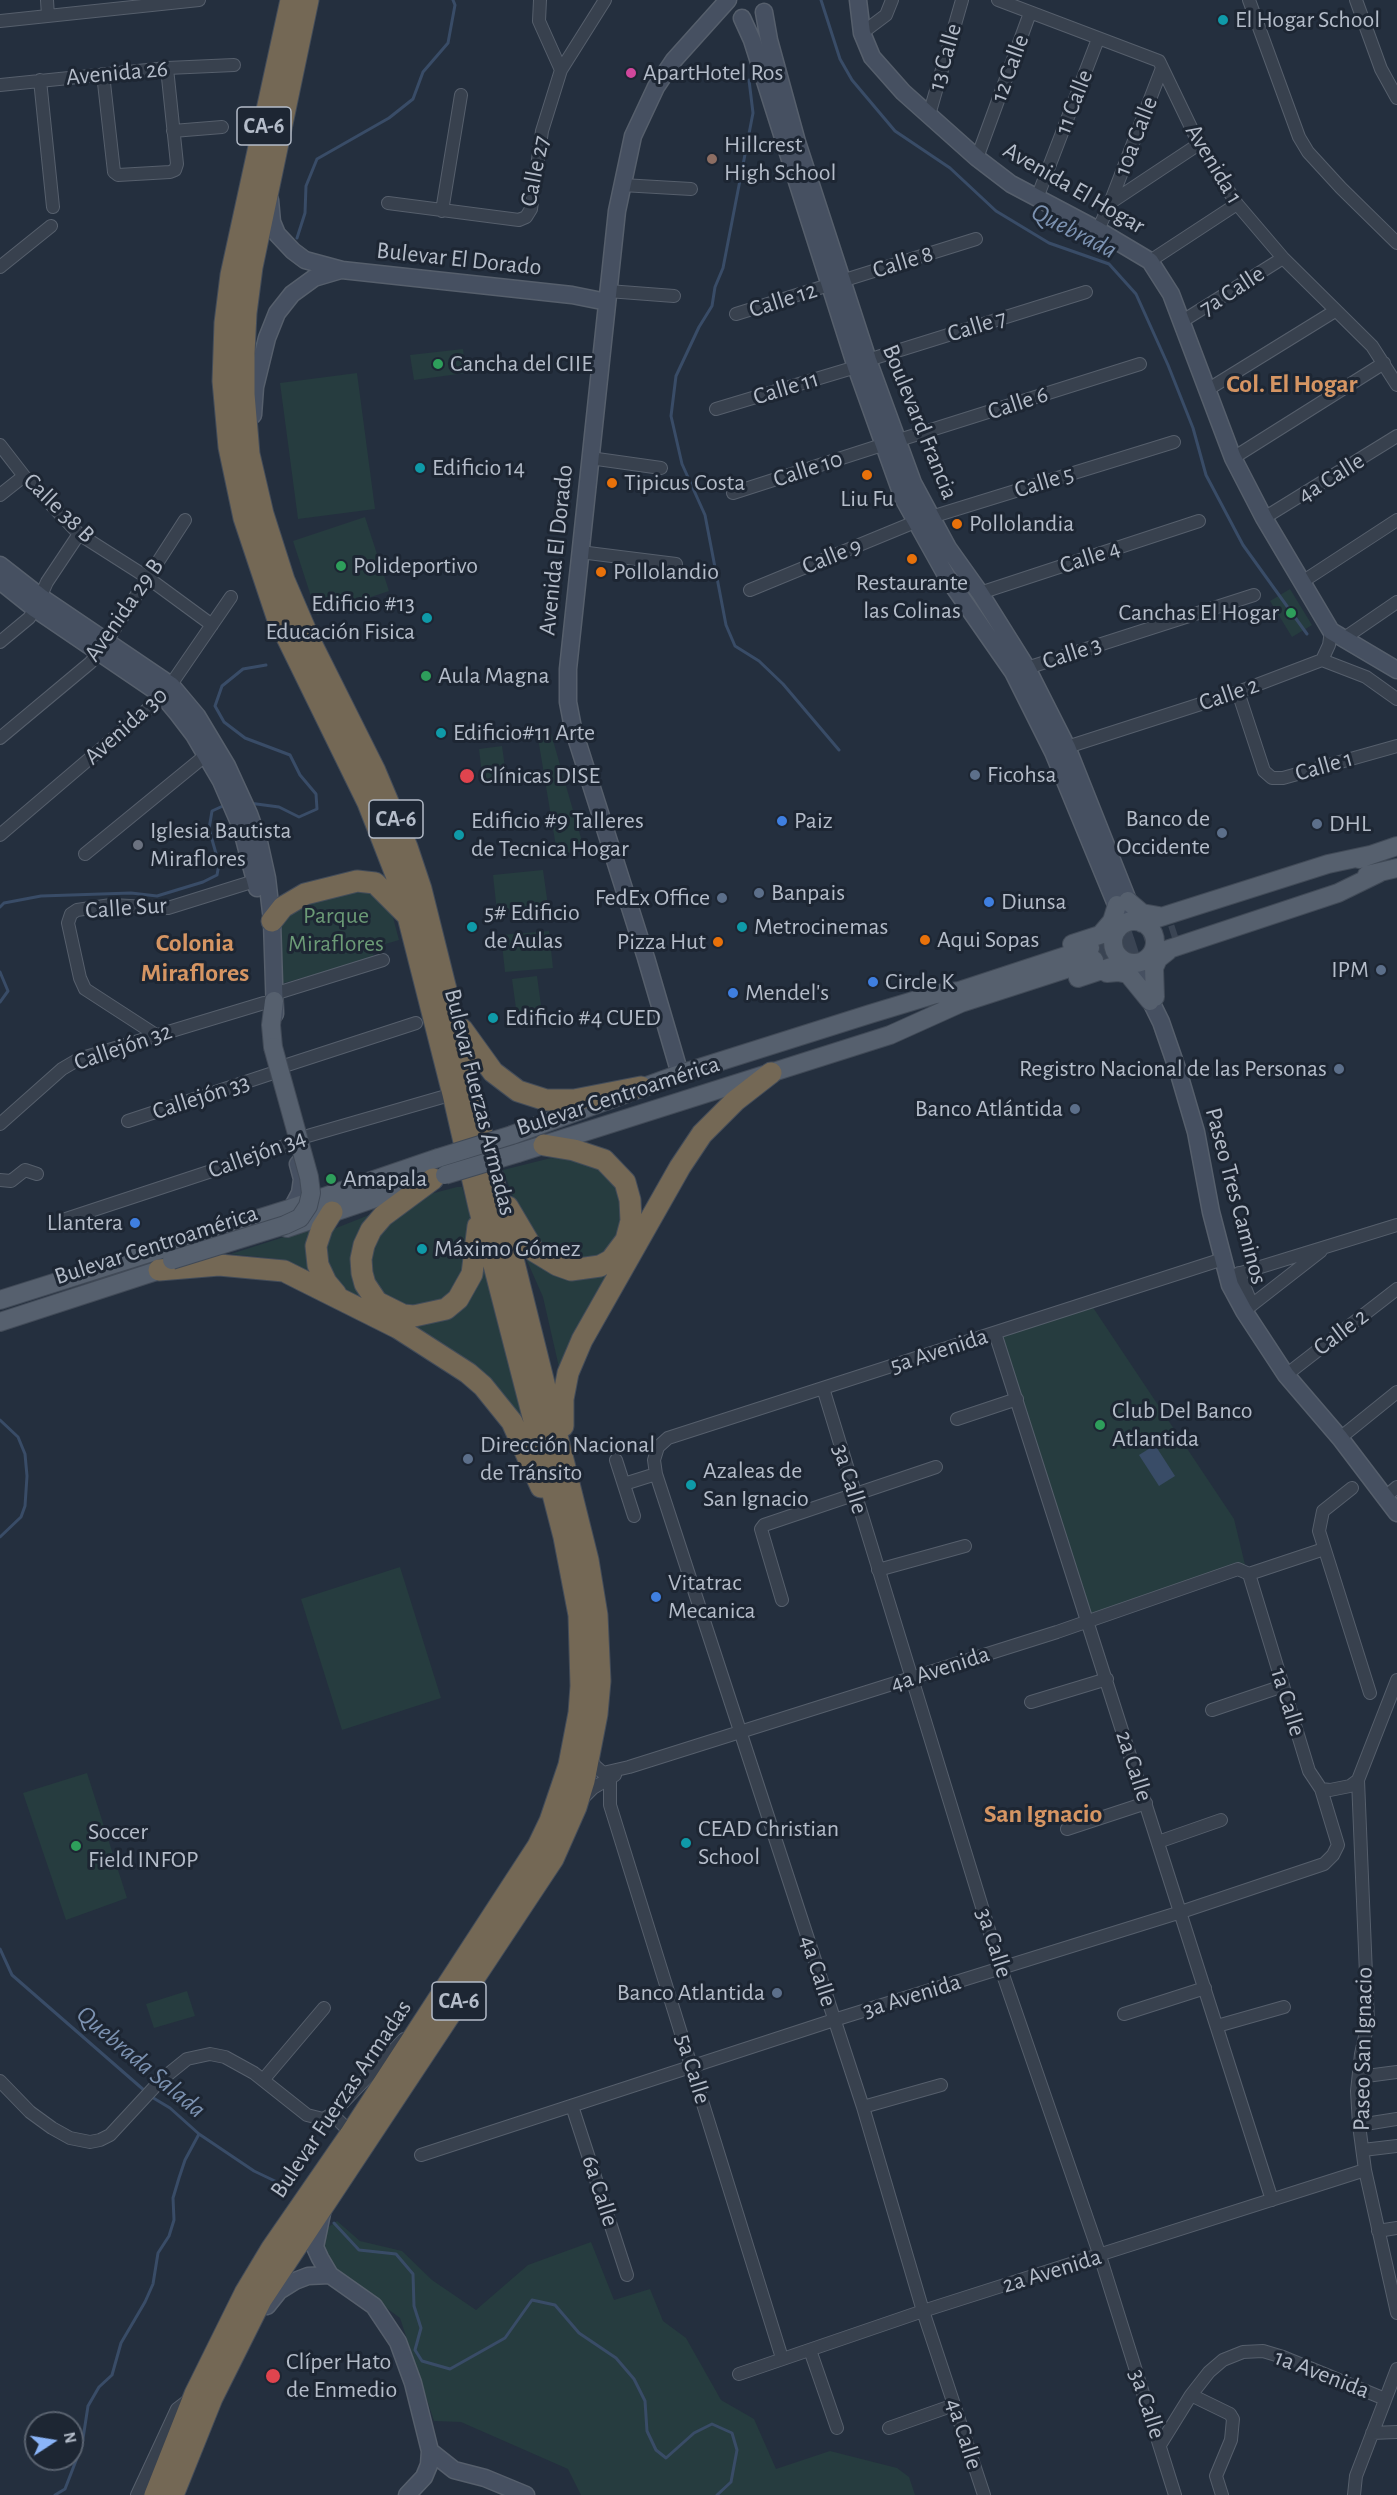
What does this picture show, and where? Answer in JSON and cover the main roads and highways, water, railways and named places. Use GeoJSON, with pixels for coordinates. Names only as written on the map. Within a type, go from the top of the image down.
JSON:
{"type":"FeatureCollection","features":[{"type":"Feature","properties":{"kind":"highway","name":"Bulevar Fuerzas Armadas"},"geometry":{"type":"LineString","coordinates":[[155,2495],[195,2394],[245,2292],[538,1846],[550,1821],[568,1765],[579,1713],[582,1664],[576,1592],[564,1537],[479,1207],[408,917],[391,858],[368,803],[277,617],[244,518],[229,447],[223,381],[225,323],[230,285],[291,0]]}},
{"type":"Feature","properties":{"kind":"highway","name":"Bulevar Fuerzas Armadas"},"geometry":{"type":"LineString","coordinates":[[173,2495],[212,2398],[261,2300],[553,1859],[576,1807],[592,1744],[600,1681],[597,1615],[588,1560],[420,889],[407,847],[375,771],[311,643],[284,580],[263,514],[249,454],[244,394],[246,313],[252,267],[308,0]]}},
{"type":"Feature","properties":{"kind":"highway"},"geometry":{"type":"LineString","coordinates":[[267,922],[283,907],[305,894],[357,881],[375,883],[408,917]]}},
{"type":"Feature","properties":{"kind":"highway"},"geometry":{"type":"LineString","coordinates":[[452,1014],[493,1072],[518,1091],[546,1100],[574,1100],[640,1087]]}},
{"type":"Feature","properties":{"kind":"highway"},"geometry":{"type":"LineString","coordinates":[[565,1468],[563,1399],[568,1373],[582,1340],[680,1167],[702,1134],[735,1101],[771,1073]]}},
{"type":"Feature","properties":{"kind":"highway"},"geometry":{"type":"LineString","coordinates":[[497,1190],[534,1251],[557,1265],[571,1269],[600,1266],[611,1260],[626,1240],[631,1221],[630,1200],[625,1182],[604,1160],[574,1150],[544,1144]]}},
{"type":"Feature","properties":{"kind":"highway"},"geometry":{"type":"LineString","coordinates":[[439,1177],[383,1216],[371,1230],[361,1259],[362,1273],[377,1302],[403,1315],[414,1316],[446,1309],[458,1299],[472,1274],[479,1207]]}},
{"type":"Feature","properties":{"kind":"highway"},"geometry":{"type":"LineString","coordinates":[[327,1205],[316,1246],[318,1265],[326,1282],[339,1296]]}},
{"type":"Feature","properties":{"kind":"highway"},"geometry":{"type":"LineString","coordinates":[[166,1265],[219,1265],[284,1271],[339,1296],[398,1328],[468,1373],[500,1405],[512,1422],[564,1537]]}},
{"type":"Feature","properties":{"kind":"main road","name":"Bulevar Centroamérica"},"geometry":{"type":"LineString","coordinates":[[941,1012],[961,1014],[1139,960],[1172,929],[1397,846]]}},
{"type":"Feature","properties":{"kind":"main road","name":"Bulevar Centroamérica"},"geometry":{"type":"LineString","coordinates":[[0,1322],[166,1265],[327,1205],[438,1158],[515,1144],[544,1144],[890,1035],[1094,948],[1130,924],[1172,929],[1334,881],[1397,868]]}},
{"type":"Feature","properties":{"kind":"main road"},"geometry":{"type":"LineString","coordinates":[[1076,979],[1111,972],[1126,972],[1153,999],[1154,965],[1172,929],[1122,903],[1094,948]]}},
{"type":"Feature","properties":{"kind":"main road"},"geometry":{"type":"LineString","coordinates":[[1130,924],[1148,926],[1154,937],[1154,950],[1139,960],[1121,958],[1114,948],[1113,941],[1130,924]]}},
{"type":"Feature","properties":{"kind":"main road","name":"Bulevar Centroamérica"},"geometry":{"type":"LineString","coordinates":[[0,1300],[292,1208],[327,1205],[439,1177],[640,1087],[936,994],[959,991],[1094,948]]}},
{"type":"Feature","properties":{"kind":"main road"},"geometry":{"type":"LineString","coordinates":[[166,1265],[285,1225],[300,1218],[308,1206],[311,1193],[309,1177],[273,1047],[270,999]]}},
{"type":"Feature","properties":{"kind":"water"},"geometry":{"type":"Polygon","coordinates":[[[1155,1445],[1175,1476],[1159,1486],[1139,1455],[1155,1445]]]}},
{"type":"Feature","properties":{"kind":"waterway","name":"Quebrada Salada"},"geometry":{"type":"LineString","coordinates":[[297,238],[305,213],[306,186],[317,159],[389,118],[413,99],[423,72],[448,43],[455,5],[453,0]]}},
{"type":"Feature","properties":{"kind":"waterway","name":"Quebrada"},"geometry":{"type":"LineString","coordinates":[[821,0],[840,59],[852,80],[895,131],[950,168],[996,211],[1049,243],[1109,264],[1136,294],[1193,428],[1206,475],[1243,545],[1307,634]]}},
{"type":"Feature","properties":{"kind":"waterway"},"geometry":{"type":"LineString","coordinates":[[749,80],[753,113],[723,268],[715,287],[712,306],[699,327],[676,376],[671,416],[682,464],[705,515],[726,625],[735,646],[759,661],[783,684],[839,750]]}},
{"type":"Feature","properties":{"kind":"waterway","name":"Quebrada Salada"},"geometry":{"type":"LineString","coordinates":[[249,803],[279,807],[299,817],[317,809],[316,794],[300,775],[290,755],[245,738],[224,722],[215,706],[222,686],[243,669],[266,665]]}},
{"type":"Feature","properties":{"kind":"waterway","name":"Quebrada Salada"},"geometry":{"type":"LineString","coordinates":[[0,907],[4,903],[41,896],[131,893],[157,896],[203,882],[217,875],[219,864],[209,829],[212,811],[225,805]]}},
{"type":"Feature","properties":{"kind":"waterway","name":"Quebrada Salada"},"geometry":{"type":"LineString","coordinates":[[0,972],[8,991],[0,1002]]}},
{"type":"Feature","properties":{"kind":"waterway","name":"Quebrada Salada"},"geometry":{"type":"LineString","coordinates":[[0,1420],[18,1437],[25,1454],[27,1476],[25,1506],[21,1517],[0,1537]]}},
{"type":"Feature","properties":{"kind":"waterway","name":"Quebrada Salada"},"geometry":{"type":"LineString","coordinates":[[0,1949],[12,1975],[145,2091]]}},
{"type":"Feature","properties":{"kind":"waterway","name":"Quebrada Salada"},"geometry":{"type":"LineString","coordinates":[[150,2096],[170,2108],[199,2134],[254,2171],[277,2182]]}},
{"type":"Feature","properties":{"kind":"waterway"},"geometry":{"type":"LineString","coordinates":[[55,2495],[65,2489],[82,2445],[88,2406],[99,2387],[112,2375],[121,2343],[153,2284],[158,2253],[169,2236],[174,2220],[173,2198],[179,2178],[185,2160],[199,2134]]}},
{"type":"Feature","properties":{"kind":"waterway","name":"Quebrada Salada"},"geometry":{"type":"LineString","coordinates":[[334,2223],[359,2250],[396,2254],[413,2274],[414,2306],[421,2328],[415,2350],[422,2361],[450,2369],[505,2338],[532,2300],[555,2305],[579,2333],[616,2358],[634,2379],[645,2401],[647,2431],[656,2450],[666,2458],[694,2433],[712,2424],[732,2433],[737,2450],[731,2482],[717,2495]]}},
{"type":"Feature","properties":{"kind":"tunnel"},"geometry":{"type":"LineString","coordinates":[[1090,948],[1140,932]]}},
{"type":"Feature","properties":{"kind":"tunnel"},"geometry":{"type":"LineString","coordinates":[[1094,960],[1177,933]]}},
{"type":"Feature","properties":{"kind":"place","name":"El Hogar School"},"geometry":{"type":"Point","coordinates":[1223,20]}},
{"type":"Feature","properties":{"kind":"place","name":"ApartHotel Ros"},"geometry":{"type":"Point","coordinates":[631,73]}},
{"type":"Feature","properties":{"kind":"place","name":"Hillcrest High School"},"geometry":{"type":"Point","coordinates":[712,159]}},
{"type":"Feature","properties":{"kind":"place","name":"Cancha del CIIE"},"geometry":{"type":"Point","coordinates":[438,364]}},
{"type":"Feature","properties":{"kind":"place","name":"Edificio 14"},"geometry":{"type":"Point","coordinates":[420,468]}},
{"type":"Feature","properties":{"kind":"place","name":"Liu Fu"},"geometry":{"type":"Point","coordinates":[867,475]}},
{"type":"Feature","properties":{"kind":"place","name":"Tipicus Costa"},"geometry":{"type":"Point","coordinates":[612,483]}},
{"type":"Feature","properties":{"kind":"place","name":"Pollolandia"},"geometry":{"type":"Point","coordinates":[957,524]}},
{"type":"Feature","properties":{"kind":"place","name":"Restaurante las Colinas"},"geometry":{"type":"Point","coordinates":[912,559]}},
{"type":"Feature","properties":{"kind":"place","name":"Polideportivo"},"geometry":{"type":"Point","coordinates":[341,566]}},
{"type":"Feature","properties":{"kind":"place","name":"Pollolandio"},"geometry":{"type":"Point","coordinates":[601,572]}},
{"type":"Feature","properties":{"kind":"place","name":"Canchas El Hogar"},"geometry":{"type":"Point","coordinates":[1291,613]}},
{"type":"Feature","properties":{"kind":"place","name":"Edificio #13 Educación Fisica"},"geometry":{"type":"Point","coordinates":[427,618]}},
{"type":"Feature","properties":{"kind":"place","name":"Aula Magna"},"geometry":{"type":"Point","coordinates":[426,676]}},
{"type":"Feature","properties":{"kind":"place","name":"Edificio#11 Arte"},"geometry":{"type":"Point","coordinates":[441,733]}},
{"type":"Feature","properties":{"kind":"place","name":"Ficohsa"},"geometry":{"type":"Point","coordinates":[975,775]}},
{"type":"Feature","properties":{"kind":"place","name":"Clínicas DISE"},"geometry":{"type":"Point","coordinates":[467,776]}},
{"type":"Feature","properties":{"kind":"place","name":"Paiz"},"geometry":{"type":"Point","coordinates":[782,821]}},
{"type":"Feature","properties":{"kind":"place","name":"DHL"},"geometry":{"type":"Point","coordinates":[1317,824]}},
{"type":"Feature","properties":{"kind":"place","name":"Banco de Occidente"},"geometry":{"type":"Point","coordinates":[1222,833]}},
{"type":"Feature","properties":{"kind":"place","name":"Edificio #9 Talleres de Tecnica Hogar"},"geometry":{"type":"Point","coordinates":[459,835]}},
{"type":"Feature","properties":{"kind":"place","name":"Iglesia Bautista Miraflores"},"geometry":{"type":"Point","coordinates":[138,845]}},
{"type":"Feature","properties":{"kind":"place","name":"Banpais"},"geometry":{"type":"Point","coordinates":[759,893]}},
{"type":"Feature","properties":{"kind":"place","name":"FedEx Office"},"geometry":{"type":"Point","coordinates":[722,898]}},
{"type":"Feature","properties":{"kind":"place","name":"Diunsa"},"geometry":{"type":"Point","coordinates":[989,902]}},
{"type":"Feature","properties":{"kind":"place","name":"5# Edificio de Aulas"},"geometry":{"type":"Point","coordinates":[472,927]}},
{"type":"Feature","properties":{"kind":"place","name":"Metrocinemas"},"geometry":{"type":"Point","coordinates":[742,927]}},
{"type":"Feature","properties":{"kind":"place","name":"Aqui Sopas"},"geometry":{"type":"Point","coordinates":[925,940]}},
{"type":"Feature","properties":{"kind":"place","name":"Pizza Hut"},"geometry":{"type":"Point","coordinates":[718,942]}},
{"type":"Feature","properties":{"kind":"place","name":"IPM"},"geometry":{"type":"Point","coordinates":[1381,970]}},
{"type":"Feature","properties":{"kind":"place","name":"Circle K"},"geometry":{"type":"Point","coordinates":[873,982]}},
{"type":"Feature","properties":{"kind":"place","name":"Mendel's"},"geometry":{"type":"Point","coordinates":[733,993]}},
{"type":"Feature","properties":{"kind":"place","name":"Edificio #4 CUED"},"geometry":{"type":"Point","coordinates":[493,1018]}},
{"type":"Feature","properties":{"kind":"place","name":"Registro Nacional de las Personas"},"geometry":{"type":"Point","coordinates":[1339,1069]}},
{"type":"Feature","properties":{"kind":"place","name":"Banco Atlántida"},"geometry":{"type":"Point","coordinates":[1075,1109]}},
{"type":"Feature","properties":{"kind":"place","name":"Amapala"},"geometry":{"type":"Point","coordinates":[331,1179]}},
{"type":"Feature","properties":{"kind":"place","name":"Llantera"},"geometry":{"type":"Point","coordinates":[135,1223]}},
{"type":"Feature","properties":{"kind":"place","name":"Máximo Gómez"},"geometry":{"type":"Point","coordinates":[422,1249]}},
{"type":"Feature","properties":{"kind":"place","name":"Club Del Banco Atlantida"},"geometry":{"type":"Point","coordinates":[1100,1425]}},
{"type":"Feature","properties":{"kind":"place","name":"Dirección Nacional de Tránsito"},"geometry":{"type":"Point","coordinates":[468,1459]}},
{"type":"Feature","properties":{"kind":"place","name":"Azaleas de San Ignacio"},"geometry":{"type":"Point","coordinates":[691,1485]}},
{"type":"Feature","properties":{"kind":"place","name":"Vitatrac Mecanica"},"geometry":{"type":"Point","coordinates":[656,1597]}},
{"type":"Feature","properties":{"kind":"place","name":"CEAD Christian School"},"geometry":{"type":"Point","coordinates":[686,1843]}},
{"type":"Feature","properties":{"kind":"place","name":"Soccer Field INFOP"},"geometry":{"type":"Point","coordinates":[76,1846]}},
{"type":"Feature","properties":{"kind":"place","name":"Banco Atlantida"},"geometry":{"type":"Point","coordinates":[777,1993]}},
{"type":"Feature","properties":{"kind":"place","name":"Clíper Hato de Enmedio"},"geometry":{"type":"Point","coordinates":[273,2376]}},
{"type":"Feature","properties":{"kind":"district","name":"Col. El Hogar"},"geometry":{"type":"Point","coordinates":[1292,384]}},
{"type":"Feature","properties":{"kind":"district","name":"Colonia Miraflores"},"geometry":{"type":"Point","coordinates":[195,958]}},
{"type":"Feature","properties":{"kind":"district","name":"San Ignacio"},"geometry":{"type":"Point","coordinates":[1043,1814]}},
{"type":"Feature","properties":{"kind":"park label","name":"Parque Miraflores"},"geometry":{"type":"Point","coordinates":[336,930]}}]}
